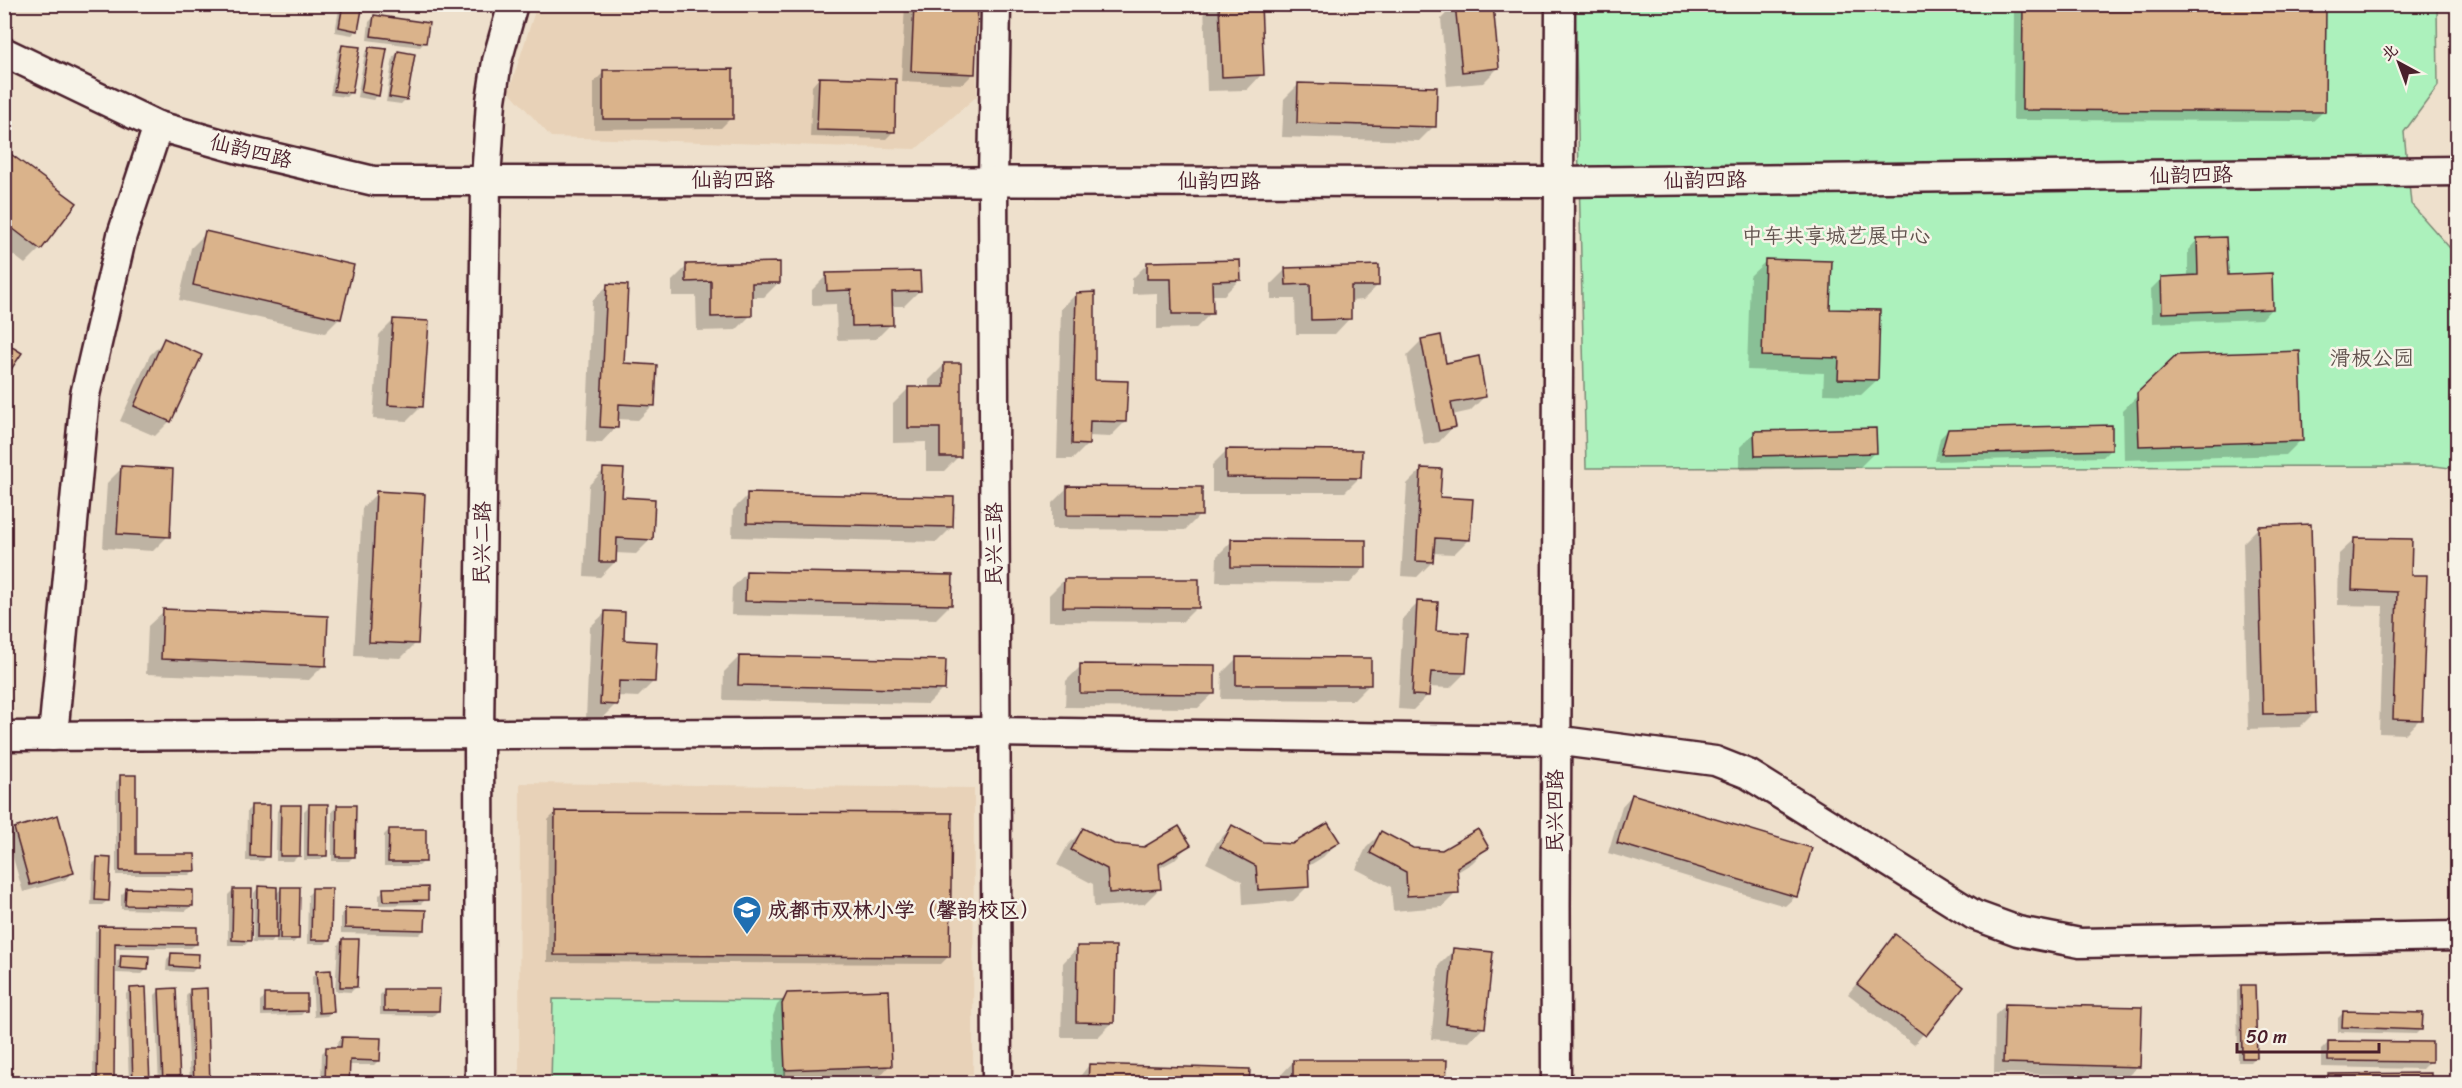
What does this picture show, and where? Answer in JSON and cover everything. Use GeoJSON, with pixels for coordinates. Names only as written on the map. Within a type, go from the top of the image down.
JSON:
{"type":"FeatureCollection","features":[{"type":"Feature","properties":{"kind":"street","name":"民兴二路"},"geometry":{"type":"LineString","coordinates":[[480,1083],[479,734],[486,180],[491,101],[497,61],[513,4]]}},
{"type":"Feature","properties":{"kind":"street","name":"民兴三路"},"geometry":{"type":"LineString","coordinates":[[996,4],[993,180],[997,1083]]}},
{"type":"Feature","properties":{"kind":"street","name":"民兴四路"},"geometry":{"type":"LineString","coordinates":[[1556,1083],[1554,740],[1559,540],[1560,4]]}},
{"type":"Feature","properties":{"kind":"street","name":"仙韵四路"},"geometry":{"type":"LineString","coordinates":[[4,52],[158,126],[243,150],[374,181],[1559,182],[2457,171]]}},
{"type":"Feature","properties":{"kind":"street"},"geometry":{"type":"LineString","coordinates":[[53,736],[85,395],[122,235],[158,126]]}},
{"type":"Feature","properties":{"kind":"street"},"geometry":{"type":"LineString","coordinates":[[4,736],[995,732],[1554,740],[1714,761],[1748,774],[1974,915],[2018,931],[2080,943],[2457,936]]}},
{"type":"Feature","properties":{"kind":"shaded area"},"geometry":{"type":"Polygon","coordinates":[[[537,5],[977,5],[977,96],[916,149],[551,137],[509,91],[537,5]]]}},
{"type":"Feature","properties":{"kind":"shaded area","name":"成都市双林小学（馨韵校区）"},"geometry":{"type":"Polygon","coordinates":[[[520,783],[974,788],[973,1083],[519,1084],[520,783]]]}},
{"type":"Feature","properties":{"kind":"green space","name":"中车共享城艺展中心"},"geometry":{"type":"Polygon","coordinates":[[[1575,5],[2437,5],[2438,86],[2404,132],[2411,204],[2457,256],[2457,469],[2435,466],[1586,468],[1575,5]]]}},
{"type":"Feature","properties":{"kind":"green space"},"geometry":{"type":"Polygon","coordinates":[[[553,999],[786,1001],[785,1083],[551,1084],[553,999]]]}},
{"type":"Feature","properties":{"kind":"building"},"geometry":{"type":"Polygon","coordinates":[[[343,4],[363,4],[358,31],[339,27],[343,4]]]}},
{"type":"Feature","properties":{"kind":"building"},"geometry":{"type":"Polygon","coordinates":[[[914,4],[978,4],[975,74],[911,71],[914,4]]]}},
{"type":"Feature","properties":{"kind":"building"},"geometry":{"type":"Polygon","coordinates":[[[1219,4],[1261,4],[1264,75],[1222,77],[1219,4]]]}},
{"type":"Feature","properties":{"kind":"building"},"geometry":{"type":"Polygon","coordinates":[[[1455,4],[1493,4],[1499,68],[1462,72],[1455,4]]]}},
{"type":"Feature","properties":{"kind":"building"},"geometry":{"type":"Polygon","coordinates":[[[2023,4],[2326,4],[2325,112],[2022,110],[2023,4]]]}},
{"type":"Feature","properties":{"kind":"building"},"geometry":{"type":"Polygon","coordinates":[[[374,15],[429,23],[426,43],[371,36],[374,15]]]}},
{"type":"Feature","properties":{"kind":"building"},"geometry":{"type":"Polygon","coordinates":[[[342,45],[360,47],[352,93],[334,91],[342,45]]]}},
{"type":"Feature","properties":{"kind":"building"},"geometry":{"type":"Polygon","coordinates":[[[369,47],[387,49],[379,96],[361,92],[369,47]]]}},
{"type":"Feature","properties":{"kind":"building"},"geometry":{"type":"Polygon","coordinates":[[[398,51],[415,54],[407,100],[389,97],[398,51]]]}},
{"type":"Feature","properties":{"kind":"building"},"geometry":{"type":"Polygon","coordinates":[[[733,69],[733,119],[603,119],[603,70],[733,69]]]}},
{"type":"Feature","properties":{"kind":"building"},"geometry":{"type":"Polygon","coordinates":[[[819,77],[896,79],[895,132],[817,130],[819,77]]]}},
{"type":"Feature","properties":{"kind":"building"},"geometry":{"type":"Polygon","coordinates":[[[1298,83],[1437,87],[1436,127],[1297,123],[1298,83]]]}},
{"type":"Feature","properties":{"kind":"building"},"geometry":{"type":"Polygon","coordinates":[[[4,149],[77,203],[41,250],[4,222],[4,149]]]}},
{"type":"Feature","properties":{"kind":"building"},"geometry":{"type":"Polygon","coordinates":[[[205,231],[354,265],[341,319],[193,285],[205,231]]]}},
{"type":"Feature","properties":{"kind":"building"},"geometry":{"type":"Polygon","coordinates":[[[2226,237],[2228,275],[2272,273],[2273,309],[2162,313],[2161,277],[2198,275],[2197,238],[2226,237]]]}},
{"type":"Feature","properties":{"kind":"building"},"geometry":{"type":"Polygon","coordinates":[[[1765,259],[1832,261],[1830,309],[1880,310],[1878,380],[1838,379],[1839,358],[1762,356],[1765,259]]]}},
{"type":"Feature","properties":{"kind":"building"},"geometry":{"type":"Polygon","coordinates":[[[1240,260],[1241,280],[1212,281],[1213,314],[1172,314],[1171,279],[1147,279],[1147,262],[1240,260]]]}},
{"type":"Feature","properties":{"kind":"building"},"geometry":{"type":"Polygon","coordinates":[[[780,262],[780,283],[752,283],[752,316],[711,317],[711,281],[686,282],[686,264],[780,262]]]}},
{"type":"Feature","properties":{"kind":"building"},"geometry":{"type":"Polygon","coordinates":[[[1379,265],[1379,286],[1351,286],[1351,319],[1311,320],[1310,284],[1286,285],[1285,268],[1379,265]]]}},
{"type":"Feature","properties":{"kind":"building"},"geometry":{"type":"Polygon","coordinates":[[[920,271],[921,291],[892,292],[893,325],[852,326],[851,290],[827,291],[826,273],[920,271]]]}},
{"type":"Feature","properties":{"kind":"building"},"geometry":{"type":"Polygon","coordinates":[[[607,284],[628,285],[624,363],[657,365],[655,406],[619,404],[618,428],[600,427],[607,284]]]}},
{"type":"Feature","properties":{"kind":"building"},"geometry":{"type":"Polygon","coordinates":[[[1095,292],[1095,380],[1128,381],[1126,422],[1090,421],[1089,445],[1072,444],[1076,293],[1095,292]]]}},
{"type":"Feature","properties":{"kind":"building"},"geometry":{"type":"Polygon","coordinates":[[[393,319],[429,321],[423,407],[388,405],[393,319]]]}},
{"type":"Feature","properties":{"kind":"building"},"geometry":{"type":"Polygon","coordinates":[[[1441,335],[1446,363],[1479,356],[1486,397],[1451,403],[1456,427],[1439,431],[1421,339],[1441,335]]]}},
{"type":"Feature","properties":{"kind":"building"},"geometry":{"type":"Polygon","coordinates":[[[164,338],[202,355],[171,422],[134,406],[164,338]]]}},
{"type":"Feature","properties":{"kind":"building"},"geometry":{"type":"Polygon","coordinates":[[[4,342],[22,353],[4,380],[4,342]]]}},
{"type":"Feature","properties":{"kind":"building"},"geometry":{"type":"Polygon","coordinates":[[[2300,351],[2303,441],[2139,446],[2137,393],[2177,355],[2300,351]]]}},
{"type":"Feature","properties":{"kind":"building"},"geometry":{"type":"Polygon","coordinates":[[[944,363],[961,363],[961,457],[940,457],[940,428],[908,428],[908,387],[944,387],[944,363]]]}},
{"type":"Feature","properties":{"kind":"building"},"geometry":{"type":"Polygon","coordinates":[[[2112,425],[2112,450],[1941,454],[1948,429],[2112,425]]]}},
{"type":"Feature","properties":{"kind":"building"},"geometry":{"type":"Polygon","coordinates":[[[1876,428],[1877,453],[1755,456],[1754,431],[1876,428]]]}},
{"type":"Feature","properties":{"kind":"building"},"geometry":{"type":"Polygon","coordinates":[[[1226,449],[1362,450],[1361,478],[1226,477],[1226,449]]]}},
{"type":"Feature","properties":{"kind":"building"},"geometry":{"type":"Polygon","coordinates":[[[121,466],[173,469],[170,537],[117,534],[121,466]]]}},
{"type":"Feature","properties":{"kind":"building"},"geometry":{"type":"Polygon","coordinates":[[[603,468],[624,469],[622,497],[655,499],[653,540],[617,538],[616,562],[599,562],[603,468]]]}},
{"type":"Feature","properties":{"kind":"building"},"geometry":{"type":"Polygon","coordinates":[[[1421,468],[1442,469],[1440,497],[1473,499],[1470,540],[1435,538],[1433,562],[1416,561],[1421,468]]]}},
{"type":"Feature","properties":{"kind":"building"},"geometry":{"type":"Polygon","coordinates":[[[1067,486],[1202,487],[1202,516],[1067,515],[1067,486]]]}},
{"type":"Feature","properties":{"kind":"building"},"geometry":{"type":"Polygon","coordinates":[[[376,491],[425,494],[418,644],[369,642],[376,491]]]}},
{"type":"Feature","properties":{"kind":"building"},"geometry":{"type":"Polygon","coordinates":[[[747,493],[954,497],[953,527],[747,523],[747,493]]]}},
{"type":"Feature","properties":{"kind":"building"},"geometry":{"type":"Polygon","coordinates":[[[2311,524],[2316,713],[2263,714],[2258,526],[2311,524]]]}},
{"type":"Feature","properties":{"kind":"building"},"geometry":{"type":"Polygon","coordinates":[[[2354,538],[2412,539],[2411,575],[2427,575],[2422,720],[2393,719],[2397,592],[2352,590],[2354,538]]]}},
{"type":"Feature","properties":{"kind":"building"},"geometry":{"type":"Polygon","coordinates":[[[1231,539],[1366,540],[1366,568],[1231,567],[1231,539]]]}},
{"type":"Feature","properties":{"kind":"building"},"geometry":{"type":"Polygon","coordinates":[[[746,571],[953,575],[952,605],[745,601],[746,571]]]}},
{"type":"Feature","properties":{"kind":"building"},"geometry":{"type":"Polygon","coordinates":[[[1064,579],[1199,579],[1199,608],[1063,607],[1064,579]]]}},
{"type":"Feature","properties":{"kind":"building"},"geometry":{"type":"Polygon","coordinates":[[[1417,601],[1438,602],[1436,631],[1469,633],[1466,673],[1431,672],[1429,696],[1412,695],[1417,601]]]}},
{"type":"Feature","properties":{"kind":"building"},"geometry":{"type":"Polygon","coordinates":[[[163,609],[328,616],[326,666],[161,659],[163,609]]]}},
{"type":"Feature","properties":{"kind":"building"},"geometry":{"type":"Polygon","coordinates":[[[605,611],[625,612],[624,640],[657,642],[655,682],[619,681],[618,705],[600,704],[605,611]]]}},
{"type":"Feature","properties":{"kind":"building"},"geometry":{"type":"Polygon","coordinates":[[[739,656],[946,660],[945,690],[738,685],[739,656]]]}},
{"type":"Feature","properties":{"kind":"building"},"geometry":{"type":"Polygon","coordinates":[[[1236,657],[1371,658],[1371,685],[1236,685],[1236,657]]]}},
{"type":"Feature","properties":{"kind":"building"},"geometry":{"type":"Polygon","coordinates":[[[1080,664],[1215,665],[1215,694],[1080,693],[1080,664]]]}},
{"type":"Feature","properties":{"kind":"building"},"geometry":{"type":"Polygon","coordinates":[[[120,775],[136,775],[136,854],[195,854],[196,871],[120,871],[120,775]]]}},
{"type":"Feature","properties":{"kind":"building"},"geometry":{"type":"Polygon","coordinates":[[[1632,794],[1812,848],[1797,897],[1617,843],[1632,794]]]}},
{"type":"Feature","properties":{"kind":"building"},"geometry":{"type":"Polygon","coordinates":[[[309,804],[328,804],[327,856],[308,856],[309,804]]]}},
{"type":"Feature","properties":{"kind":"building"},"geometry":{"type":"Polygon","coordinates":[[[251,805],[270,805],[269,857],[250,856],[251,805]]]}},
{"type":"Feature","properties":{"kind":"building"},"geometry":{"type":"Polygon","coordinates":[[[281,805],[301,805],[300,856],[280,856],[281,805]]]}},
{"type":"Feature","properties":{"kind":"building"},"geometry":{"type":"Polygon","coordinates":[[[337,805],[356,805],[355,857],[336,857],[337,805]]]}},
{"type":"Feature","properties":{"kind":"building"},"geometry":{"type":"Polygon","coordinates":[[[555,811],[952,813],[950,957],[554,955],[555,811]]]}},
{"type":"Feature","properties":{"kind":"building"},"geometry":{"type":"Polygon","coordinates":[[[58,815],[74,873],[30,885],[14,828],[58,815]]]}},
{"type":"Feature","properties":{"kind":"building"},"geometry":{"type":"Polygon","coordinates":[[[1328,823],[1340,842],[1308,861],[1309,887],[1258,890],[1256,866],[1220,847],[1232,825],[1263,842],[1292,844],[1328,823]]]}},
{"type":"Feature","properties":{"kind":"building"},"geometry":{"type":"Polygon","coordinates":[[[1179,826],[1191,845],[1159,864],[1161,889],[1109,893],[1107,869],[1071,850],[1083,828],[1114,844],[1144,847],[1179,826]]]}},
{"type":"Feature","properties":{"kind":"building"},"geometry":{"type":"Polygon","coordinates":[[[389,829],[426,829],[426,862],[388,862],[389,829]]]}},
{"type":"Feature","properties":{"kind":"building"},"geometry":{"type":"Polygon","coordinates":[[[1478,829],[1489,848],[1457,867],[1459,893],[1407,896],[1406,872],[1370,853],[1381,831],[1413,848],[1442,850],[1478,829]]]}},
{"type":"Feature","properties":{"kind":"building"},"geometry":{"type":"Polygon","coordinates":[[[97,857],[111,858],[109,901],[95,900],[97,857]]]}},
{"type":"Feature","properties":{"kind":"building"},"geometry":{"type":"Polygon","coordinates":[[[258,886],[277,887],[277,938],[257,938],[258,886]]]}},
{"type":"Feature","properties":{"kind":"building"},"geometry":{"type":"Polygon","coordinates":[[[281,887],[300,887],[299,939],[280,939],[281,887]]]}},
{"type":"Feature","properties":{"kind":"building"},"geometry":{"type":"Polygon","coordinates":[[[428,887],[428,900],[384,901],[383,888],[428,887]]]}},
{"type":"Feature","properties":{"kind":"building"},"geometry":{"type":"Polygon","coordinates":[[[126,888],[193,890],[193,906],[125,905],[126,888]]]}},
{"type":"Feature","properties":{"kind":"building"},"geometry":{"type":"Polygon","coordinates":[[[312,888],[332,888],[331,940],[311,940],[312,888]]]}},
{"type":"Feature","properties":{"kind":"building"},"geometry":{"type":"Polygon","coordinates":[[[233,889],[252,889],[251,941],[232,940],[233,889]]]}},
{"type":"Feature","properties":{"kind":"building"},"geometry":{"type":"Polygon","coordinates":[[[345,908],[426,910],[425,930],[345,928],[345,908]]]}},
{"type":"Feature","properties":{"kind":"building"},"geometry":{"type":"Polygon","coordinates":[[[99,926],[197,927],[197,944],[115,943],[114,1084],[97,1084],[99,926]]]}},
{"type":"Feature","properties":{"kind":"building"},"geometry":{"type":"Polygon","coordinates":[[[1895,934],[1964,987],[1926,1036],[1857,984],[1895,934]]]}},
{"type":"Feature","properties":{"kind":"building"},"geometry":{"type":"Polygon","coordinates":[[[342,939],[359,939],[357,987],[340,987],[342,939]]]}},
{"type":"Feature","properties":{"kind":"building"},"geometry":{"type":"Polygon","coordinates":[[[1077,946],[1116,946],[1114,1023],[1076,1022],[1077,946]]]}},
{"type":"Feature","properties":{"kind":"building"},"geometry":{"type":"Polygon","coordinates":[[[1453,948],[1493,952],[1485,1028],[1446,1024],[1453,948]]]}},
{"type":"Feature","properties":{"kind":"building"},"geometry":{"type":"Polygon","coordinates":[[[171,953],[199,954],[198,968],[170,966],[171,953]]]}},
{"type":"Feature","properties":{"kind":"building"},"geometry":{"type":"Polygon","coordinates":[[[121,955],[149,956],[148,970],[120,968],[121,955]]]}},
{"type":"Feature","properties":{"kind":"building"},"geometry":{"type":"Polygon","coordinates":[[[331,970],[334,1012],[319,1013],[316,971],[331,970]]]}},
{"type":"Feature","properties":{"kind":"building"},"geometry":{"type":"Polygon","coordinates":[[[2241,985],[2255,985],[2257,1058],[2242,1058],[2241,985]]]}},
{"type":"Feature","properties":{"kind":"building"},"geometry":{"type":"Polygon","coordinates":[[[146,987],[150,1084],[133,1084],[130,988],[146,987]]]}},
{"type":"Feature","properties":{"kind":"building"},"geometry":{"type":"Polygon","coordinates":[[[176,988],[180,1084],[163,1084],[159,989],[176,988]]]}},
{"type":"Feature","properties":{"kind":"building"},"geometry":{"type":"Polygon","coordinates":[[[207,988],[210,1084],[194,1084],[190,989],[207,988]]]}},
{"type":"Feature","properties":{"kind":"building"},"geometry":{"type":"Polygon","coordinates":[[[384,989],[440,989],[439,1011],[384,1011],[384,989]]]}},
{"type":"Feature","properties":{"kind":"building"},"geometry":{"type":"Polygon","coordinates":[[[889,990],[892,1066],[785,1070],[782,1004],[787,993],[889,990]]]}},
{"type":"Feature","properties":{"kind":"building"},"geometry":{"type":"Polygon","coordinates":[[[265,994],[307,994],[307,1011],[265,1012],[265,994]]]}},
{"type":"Feature","properties":{"kind":"building"},"geometry":{"type":"Polygon","coordinates":[[[2005,1004],[2142,1007],[2140,1067],[2003,1063],[2005,1004]]]}},
{"type":"Feature","properties":{"kind":"building"},"geometry":{"type":"Polygon","coordinates":[[[2343,1011],[2423,1013],[2422,1030],[2342,1027],[2343,1011]]]}},
{"type":"Feature","properties":{"kind":"building"},"geometry":{"type":"Polygon","coordinates":[[[342,1037],[381,1038],[380,1061],[350,1060],[349,1084],[325,1084],[326,1047],[341,1047],[342,1037]]]}},
{"type":"Feature","properties":{"kind":"building"},"geometry":{"type":"Polygon","coordinates":[[[2328,1041],[2432,1042],[2432,1062],[2328,1061],[2328,1041]]]}},
{"type":"Feature","properties":{"kind":"building"},"geometry":{"type":"Polygon","coordinates":[[[1293,1060],[1447,1060],[1446,1084],[1293,1084],[1293,1060]]]}},
{"type":"Feature","properties":{"kind":"building"},"geometry":{"type":"Polygon","coordinates":[[[1089,1064],[1250,1069],[1249,1084],[1088,1084],[1089,1064]]]}},
{"type":"Feature","properties":{"kind":"building"},"geometry":{"type":"Polygon","coordinates":[[[2431,1073],[2431,1084],[2328,1084],[2328,1074],[2431,1073]]]}},
{"type":"Feature","properties":{"kind":"building"},"geometry":{"type":"Polygon","coordinates":[[[239,1079],[258,1079],[258,1084],[239,1084],[239,1079]]]}},
{"type":"Feature","properties":{"kind":"place","name":"成都市双林小学（馨韵校区）"},"geometry":{"type":"Point","coordinates":[747,936]}},
{"type":"Feature","properties":{"kind":"park label","name":"滑板公园"},"geometry":{"type":"Point","coordinates":[2372,358]}}]}
